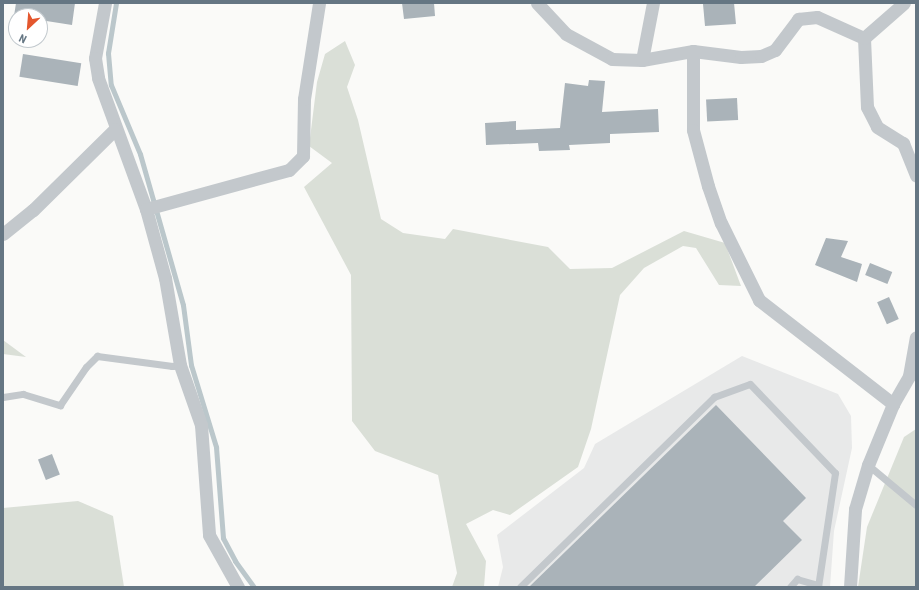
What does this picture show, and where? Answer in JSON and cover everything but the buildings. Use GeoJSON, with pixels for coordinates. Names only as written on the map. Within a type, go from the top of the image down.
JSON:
{"type":"FeatureCollection","features":[{"type":"Feature","properties":{"kind":"street"},"geometry":{"type":"LineString","coordinates":[[104,3],[95,58],[115,129],[153,207],[180,365],[201,425],[210,535],[238,587]]}},
{"type":"Feature","properties":{"kind":"street"},"geometry":{"type":"LineString","coordinates":[[153,207],[289,170],[303,156],[304,99],[319,3]]}},
{"type":"Feature","properties":{"kind":"street"},"geometry":{"type":"LineString","coordinates":[[537,3],[566,34],[595,52],[612,59],[642,60],[693,51],[741,57],[761,56],[775,50],[798,20],[817,17],[864,38]]}},
{"type":"Feature","properties":{"kind":"street"},"geometry":{"type":"LineString","coordinates":[[642,60],[653,3]]}},
{"type":"Feature","properties":{"kind":"street"},"geometry":{"type":"LineString","coordinates":[[864,38],[904,3]]}},
{"type":"Feature","properties":{"kind":"street"},"geometry":{"type":"LineString","coordinates":[[864,38],[867,107],[878,127],[903,143],[916,176]]}},
{"type":"Feature","properties":{"kind":"street"},"geometry":{"type":"LineString","coordinates":[[693,51],[693,130],[704,172],[721,223],[759,300],[893,404]]}},
{"type":"Feature","properties":{"kind":"street"},"geometry":{"type":"LineString","coordinates":[[3,234],[33,210],[115,129]]}},
{"type":"Feature","properties":{"kind":"street"},"geometry":{"type":"LineString","coordinates":[[850,587],[856,509],[868,465],[893,404],[909,376],[916,338]]}},
{"type":"Feature","properties":{"kind":"lane"},"geometry":{"type":"LineString","coordinates":[[3,397],[23,394],[60,405],[86,366],[97,356],[172,366],[180,365]]}},
{"type":"Feature","properties":{"kind":"lane"},"geometry":{"type":"LineString","coordinates":[[520,587],[714,397],[750,384],[835,473],[818,586],[797,579],[790,587]]}},
{"type":"Feature","properties":{"kind":"lane"},"geometry":{"type":"LineString","coordinates":[[868,465],[916,505]]}},
{"type":"Feature","properties":{"kind":"shaded area"},"geometry":{"type":"Polygon","coordinates":[[[345,41],[355,65],[347,87],[358,120],[381,219],[403,233],[445,239],[453,229],[548,247],[570,269],[612,268],[684,231],[725,243],[741,286],[719,285],[696,248],[683,246],[644,268],[620,295],[591,429],[578,467],[510,515],[493,510],[466,524],[486,561],[484,587],[452,587],[457,573],[438,475],[375,451],[352,421],[351,275],[304,187],[332,163],[309,146],[317,82],[325,54],[345,41]]]}},
{"type":"Feature","properties":{"kind":"shaded area"},"geometry":{"type":"Polygon","coordinates":[[[3,340],[26,357],[3,354],[3,340]]]}},
{"type":"Feature","properties":{"kind":"shaded area"},"geometry":{"type":"Polygon","coordinates":[[[742,356],[838,394],[851,416],[852,448],[834,531],[830,587],[498,587],[503,567],[497,535],[584,468],[595,444],[742,356]]]}},
{"type":"Feature","properties":{"kind":"shaded area"},"geometry":{"type":"Polygon","coordinates":[[[916,429],[916,587],[858,587],[867,527],[904,437],[916,429]]]}},
{"type":"Feature","properties":{"kind":"shaded area"},"geometry":{"type":"Polygon","coordinates":[[[78,501],[113,516],[124,587],[3,587],[3,508],[78,501]]]}},
{"type":"Feature","properties":{"kind":"waterway"},"geometry":{"type":"LineString","coordinates":[[116,3],[108,53],[111,85],[140,154],[183,305],[191,365],[216,447],[223,538],[235,561],[254,587]]}}]}
